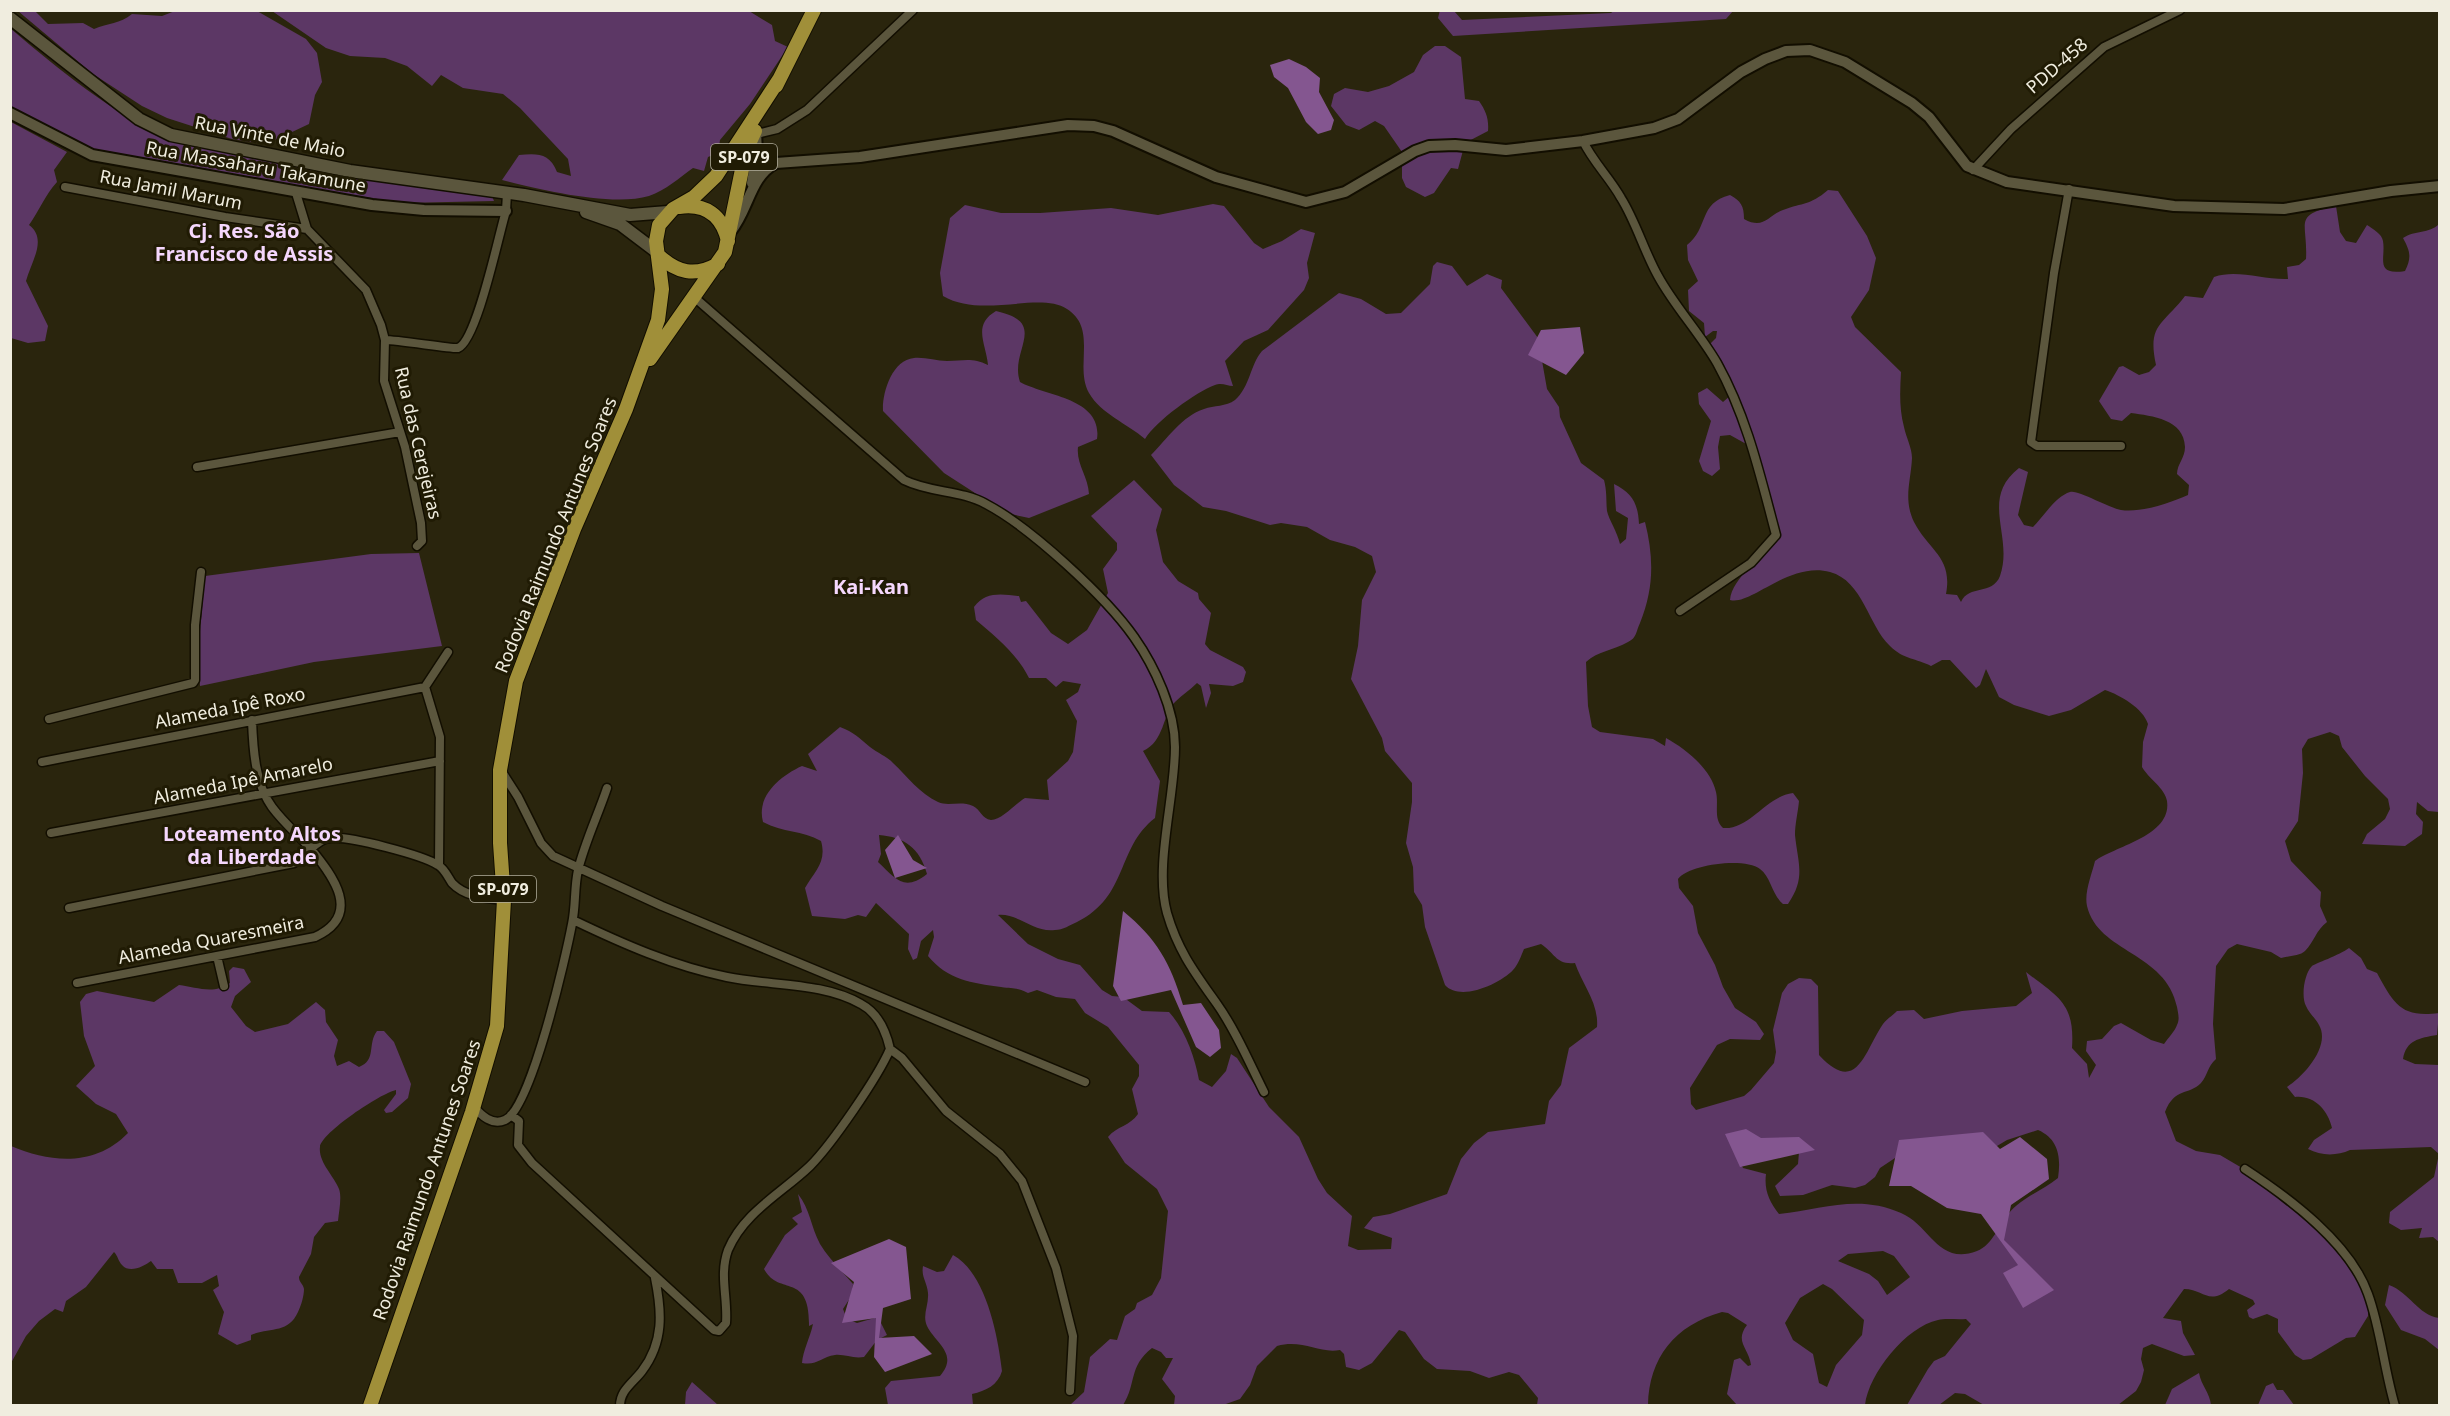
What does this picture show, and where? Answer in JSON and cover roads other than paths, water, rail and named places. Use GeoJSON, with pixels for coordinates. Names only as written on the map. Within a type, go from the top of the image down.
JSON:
{"type":"FeatureCollection","features":[{"type":"Feature","properties":{"kind":"highway","name":"SP-079"},"geometry":{"type":"LineString","coordinates":[[639,376],[719,263],[730,237],[746,150],[814,10]]}},
{"type":"Feature","properties":{"kind":"highway","name":"SP-079"},"geometry":{"type":"LineString","coordinates":[[639,376],[659,313],[662,289],[656,234],[671,210],[694,197],[716,176],[780,78]]}},
{"type":"Feature","properties":{"kind":"highway"},"geometry":{"type":"LineString","coordinates":[[671,210],[694,206],[713,213],[730,237]]}},
{"type":"Feature","properties":{"kind":"highway"},"geometry":{"type":"LineString","coordinates":[[657,253],[685,272],[704,271],[719,263]]}},
{"type":"Feature","properties":{"kind":"highway","name":"Rodovia Raimundo Antunes Soares"},"geometry":{"type":"LineString","coordinates":[[370,1406],[474,1107],[497,1026],[504,900],[500,843],[500,770],[512,699],[525,651],[639,376]]}},
{"type":"Feature","properties":{"kind":"main road","name":"Rua Vinte de Maio"},"geometry":{"type":"LineString","coordinates":[[10,18],[139,119],[171,135],[350,171],[507,193],[630,215],[671,210]]}},
{"type":"Feature","properties":{"kind":"main road","name":"Rua Vinte de Maio"},"geometry":{"type":"LineString","coordinates":[[560,202],[620,224],[657,253]]}},
{"type":"Feature","properties":{"kind":"street"},"geometry":{"type":"LineString","coordinates":[[749,201],[757,153],[756,131],[777,129],[807,110],[913,10]]}},
{"type":"Feature","properties":{"kind":"street","name":"PDD-458"},"geometry":{"type":"LineString","coordinates":[[1972,170],[2011,129],[2104,48],[2180,10]]}},
{"type":"Feature","properties":{"kind":"street"},"geometry":{"type":"LineString","coordinates":[[730,237],[749,201],[758,177],[765,168],[776,163],[860,157],[1068,126],[1094,126],[1113,131],[1216,177],[1306,202],[1345,192],[1415,151],[1429,146],[1455,145],[1506,150],[1583,141],[1670,123],[1741,72],[1765,59],[1786,51],[1810,50],[1845,62],[1912,103],[1929,117],[1960,159],[1972,170],[2007,182],[2069,189],[2174,206],[2284,209],[2391,191],[2439,186]]}},
{"type":"Feature","properties":{"kind":"street","name":"Rua Massaharu Takamune"},"geometry":{"type":"LineString","coordinates":[[10,113],[92,155],[296,193],[410,210],[506,211]]}},
{"type":"Feature","properties":{"kind":"street"},"geometry":{"type":"LineString","coordinates":[[1583,141],[1594,161],[1623,201],[1652,266],[1673,303],[1698,333],[1728,386],[1752,440],[1776,535],[1750,563],[1680,611]]}},
{"type":"Feature","properties":{"kind":"street"},"geometry":{"type":"LineString","coordinates":[[757,153],[776,163]]}},
{"type":"Feature","properties":{"kind":"street","name":"Rua Jamil Marum"},"geometry":{"type":"LineString","coordinates":[[65,187],[225,217],[307,229]]}},
{"type":"Feature","properties":{"kind":"street"},"geometry":{"type":"LineString","coordinates":[[2069,189],[2054,273],[2031,442],[2037,446],[2121,446]]}},
{"type":"Feature","properties":{"kind":"street","name":"Rua das Cerejeiras"},"geometry":{"type":"LineString","coordinates":[[296,193],[307,229],[366,290],[384,340],[384,381],[400,432],[421,523],[422,541],[417,546]]}},
{"type":"Feature","properties":{"kind":"street"},"geometry":{"type":"LineString","coordinates":[[384,340],[428,343],[452,348],[464,343],[475,326],[506,211],[507,193]]}},
{"type":"Feature","properties":{"kind":"street"},"geometry":{"type":"LineString","coordinates":[[694,297],[904,480],[987,504],[1060,560],[1133,635],[1170,710],[1175,734],[1171,811],[1162,880],[1167,912],[1184,958],[1238,1039],[1263,1092]]}},
{"type":"Feature","properties":{"kind":"street"},"geometry":{"type":"LineString","coordinates":[[197,467],[400,432]]}},
{"type":"Feature","properties":{"kind":"street"},"geometry":{"type":"LineString","coordinates":[[48,719],[193,683],[195,680],[195,626],[201,572]]}},
{"type":"Feature","properties":{"kind":"street"},"geometry":{"type":"LineString","coordinates":[[439,865],[440,737],[425,687],[448,652]]}},
{"type":"Feature","properties":{"kind":"street","name":"Alameda Ipê Roxo"},"geometry":{"type":"LineString","coordinates":[[42,762],[425,687]]}},
{"type":"Feature","properties":{"kind":"street"},"geometry":{"type":"LineString","coordinates":[[252,720],[252,746],[265,793],[271,806],[311,849]]}},
{"type":"Feature","properties":{"kind":"street","name":"Alameda Ipê Amarelo"},"geometry":{"type":"LineString","coordinates":[[51,833],[440,761]]}},
{"type":"Feature","properties":{"kind":"street"},"geometry":{"type":"LineString","coordinates":[[500,770],[518,796],[547,851],[578,868],[1085,1082]]}},
{"type":"Feature","properties":{"kind":"street"},"geometry":{"type":"LineString","coordinates":[[474,1107],[487,1119],[497,1122],[506,1120],[521,1103],[563,972],[573,920],[578,868],[607,788]]}},
{"type":"Feature","properties":{"kind":"street"},"geometry":{"type":"LineString","coordinates":[[69,908],[294,863],[318,842],[330,838],[342,838],[396,850],[439,865],[454,884],[465,892],[478,897],[504,900]]}},
{"type":"Feature","properties":{"kind":"street","name":"Alameda Quaresmeira"},"geometry":{"type":"LineString","coordinates":[[77,983],[315,936],[331,927],[337,918],[341,896],[329,872],[311,849]]}},
{"type":"Feature","properties":{"kind":"street"},"geometry":{"type":"LineString","coordinates":[[573,920],[648,955],[727,977],[839,994],[870,1010],[879,1021],[890,1049],[902,1058],[946,1111],[1000,1154],[1022,1181],[1056,1268],[1072,1336],[1070,1391]]}},
{"type":"Feature","properties":{"kind":"street"},"geometry":{"type":"LineString","coordinates":[[217,956],[224,986]]}},
{"type":"Feature","properties":{"kind":"street"},"geometry":{"type":"LineString","coordinates":[[511,1116],[519,1121],[518,1145],[532,1163],[714,1330],[722,1329],[726,1318],[723,1272],[734,1239],[758,1209],[813,1163],[874,1077],[890,1049]]}},
{"type":"Feature","properties":{"kind":"street"},"geometry":{"type":"LineString","coordinates":[[2245,1168],[2277,1190],[2312,1219],[2345,1255],[2367,1291],[2375,1316],[2394,1406]]}},
{"type":"Feature","properties":{"kind":"street"},"geometry":{"type":"LineString","coordinates":[[620,1406],[622,1394],[650,1359],[661,1326],[662,1309],[655,1278]]}},
{"type":"Feature","properties":{"kind":"district","name":"Cj. Res. São Francisco de Assis"},"geometry":{"type":"Point","coordinates":[244,242]}},
{"type":"Feature","properties":{"kind":"district","name":"Kai-Kan"},"geometry":{"type":"Point","coordinates":[871,587]}},
{"type":"Feature","properties":{"kind":"district","name":"Loteamento Altos da Liberdade"},"geometry":{"type":"Point","coordinates":[252,846]}}]}
